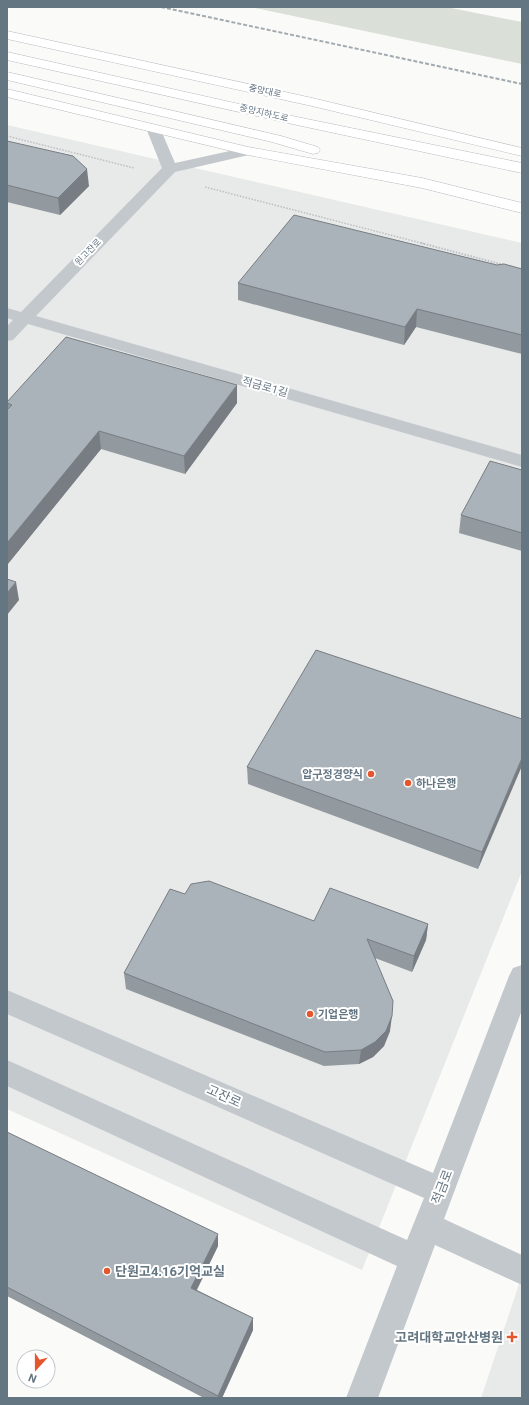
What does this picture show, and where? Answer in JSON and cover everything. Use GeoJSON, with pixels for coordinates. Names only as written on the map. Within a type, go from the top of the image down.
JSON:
{"type":"FeatureCollection","features":[{"type":"Feature","properties":{"kind":"main road","name":"중앙대로"},"geometry":{"type":"LineString","coordinates":[[7,35],[312,102],[522,152]]}},
{"type":"Feature","properties":{"kind":"main road","name":"중앙지하도로"},"geometry":{"type":"LineString","coordinates":[[7,56],[297,121],[522,168]]}},
{"type":"Feature","properties":{"kind":"main road"},"geometry":{"type":"LineString","coordinates":[[7,76],[276,139],[422,183],[522,208]]}},
{"type":"Feature","properties":{"kind":"main road"},"geometry":{"type":"LineString","coordinates":[[7,93],[248,151],[422,183]]}},
{"type":"Feature","properties":{"kind":"street"},"geometry":{"type":"LineString","coordinates":[[153,128],[167,172],[248,151]]}},
{"type":"Feature","properties":{"kind":"street","name":"원고잔로"},"geometry":{"type":"LineString","coordinates":[[7,336],[167,172]]}},
{"type":"Feature","properties":{"kind":"street","name":"적금로1길"},"geometry":{"type":"LineString","coordinates":[[7,313],[522,461]]}},
{"type":"Feature","properties":{"kind":"street","name":"적금로"},"geometry":{"type":"LineString","coordinates":[[362,1398],[522,976]]}},
{"type":"Feature","properties":{"kind":"street","name":"고잔로"},"geometry":{"type":"LineString","coordinates":[[7,1002],[441,1190]]}},
{"type":"Feature","properties":{"kind":"street"},"geometry":{"type":"LineString","coordinates":[[7,1073],[415,1259]]}},
{"type":"Feature","properties":{"kind":"street"},"geometry":{"type":"LineString","coordinates":[[427,1226],[522,1270]]}},
{"type":"Feature","properties":{"kind":"path"},"geometry":{"type":"LineString","coordinates":[[7,136],[167,172],[507,265]]}},
{"type":"Feature","properties":{"kind":"shaded area"},"geometry":{"type":"Polygon","coordinates":[[[250,7],[446,7],[522,22],[522,64],[250,7]]]}},
{"type":"Feature","properties":{"kind":"shaded area"},"geometry":{"type":"Polygon","coordinates":[[[7,125],[522,243],[522,871],[362,1270],[7,1109],[7,125]]]}},
{"type":"Feature","properties":{"kind":"shaded area","name":"고려대학교안산병원"},"geometry":{"type":"Polygon","coordinates":[[[522,1275],[522,1398],[481,1398],[522,1275]]]}},
{"type":"Feature","properties":{"kind":"building"},"geometry":{"type":"Polygon","coordinates":[[[7,141],[73,156],[87,169],[58,198],[7,185],[7,141]]]}},
{"type":"Feature","properties":{"kind":"building"},"geometry":{"type":"Polygon","coordinates":[[[294,215],[497,265],[504,264],[522,269],[522,335],[417,309],[405,327],[238,283],[294,215]]]}},
{"type":"Feature","properties":{"kind":"building"},"geometry":{"type":"Polygon","coordinates":[[[66,337],[237,385],[184,456],[99,431],[7,543],[7,410],[12,405],[7,402],[66,337]]]}},
{"type":"Feature","properties":{"kind":"building"},"geometry":{"type":"Polygon","coordinates":[[[490,461],[522,470],[522,533],[461,515],[490,461]]]}},
{"type":"Feature","properties":{"kind":"building"},"geometry":{"type":"Polygon","coordinates":[[[7,579],[16,582],[7,593],[7,579]]]}},
{"type":"Feature","properties":{"kind":"building"},"geometry":{"type":"Polygon","coordinates":[[[316,650],[522,719],[522,758],[482,852],[247,767],[316,650]]]}},
{"type":"Feature","properties":{"kind":"building"},"geometry":{"type":"Polygon","coordinates":[[[209,881],[314,921],[330,888],[428,924],[414,956],[367,939],[393,1001],[392,1016],[386,1031],[375,1042],[361,1050],[325,1052],[124,973],[170,889],[185,894],[191,884],[209,881]]]}},
{"type":"Feature","properties":{"kind":"building","name":"단원고4.16기억교실"},"geometry":{"type":"Polygon","coordinates":[[[7,1132],[218,1234],[191,1288],[253,1318],[218,1396],[7,1287],[7,1132]]]}},
{"type":"Feature","properties":{"kind":"railway"},"geometry":{"type":"LineString","coordinates":[[161,7],[522,84]]}},
{"type":"Feature","properties":{"kind":"place","name":"압구정경양식"},"geometry":{"type":"Point","coordinates":[371,774]}},
{"type":"Feature","properties":{"kind":"place","name":"하나은행"},"geometry":{"type":"Point","coordinates":[408,783]}},
{"type":"Feature","properties":{"kind":"place","name":"기업은행"},"geometry":{"type":"Point","coordinates":[310,1014]}},
{"type":"Feature","properties":{"kind":"place","name":"단원고4.16기억교실"},"geometry":{"type":"Point","coordinates":[107,1271]}},
{"type":"Feature","properties":{"kind":"place","name":"고려대학교안산병원"},"geometry":{"type":"Point","coordinates":[512,1337]}}]}
